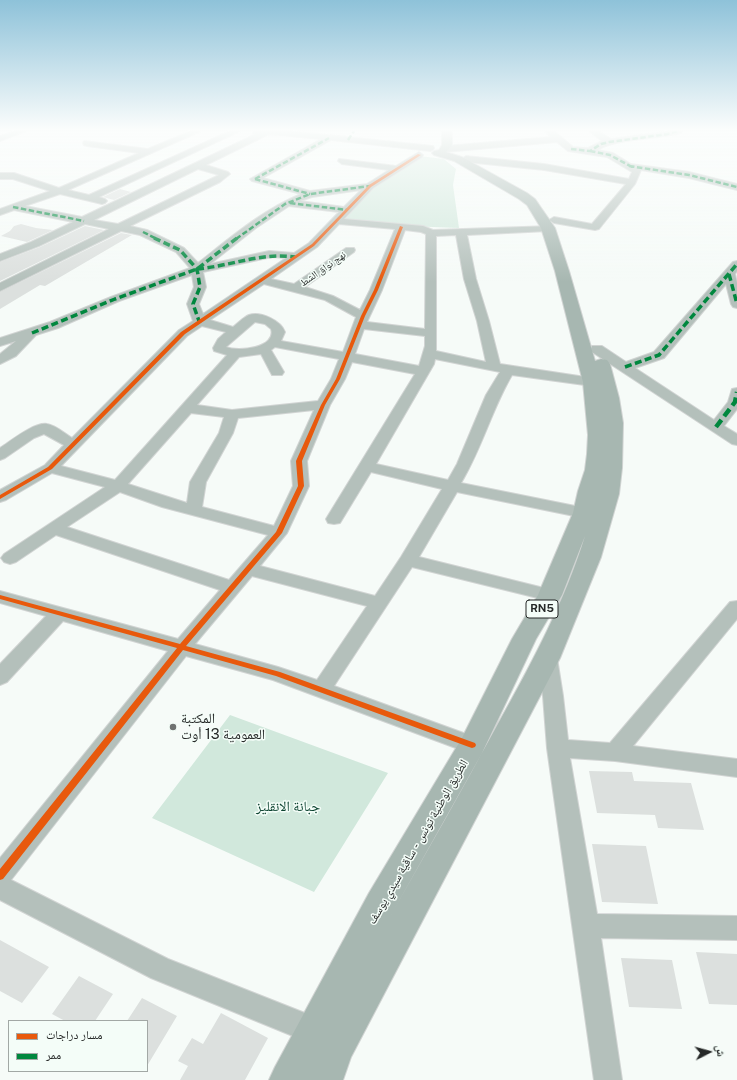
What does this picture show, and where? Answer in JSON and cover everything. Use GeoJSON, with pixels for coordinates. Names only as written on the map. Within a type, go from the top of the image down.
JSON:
{"type":"FeatureCollection","features":[{"type":"Feature","properties":{"kind":"main road","name":"الطريق الوطنية تونس - ساقية سيدي يوسف"},"geometry":{"type":"LineString","coordinates":[[324,1080],[337,1047],[485,776],[547,658],[590,557],[609,494],[614,423],[610,398],[597,349],[571,265],[551,224],[531,202],[497,181]]}},
{"type":"Feature","properties":{"kind":"main road","name":"الطريق الوطنية تونس - ساقية سيدي يوسف"},"geometry":{"type":"LineString","coordinates":[[288,1080],[315,1031],[380,904],[472,745],[524,639],[550,595],[584,513],[588,491],[595,470],[598,441],[592,382],[551,224]]}},
{"type":"Feature","properties":{"kind":"street"},"geometry":{"type":"LineString","coordinates":[[31,181],[59,190],[118,204]]}},
{"type":"Feature","properties":{"kind":"street"},"geometry":{"type":"LineString","coordinates":[[0,212],[80,181]]}},
{"type":"Feature","properties":{"kind":"street"},"geometry":{"type":"LineString","coordinates":[[97,181],[144,190]]}},
{"type":"Feature","properties":{"kind":"street"},"geometry":{"type":"LineString","coordinates":[[90,198],[127,181]]}},
{"type":"Feature","properties":{"kind":"street"},"geometry":{"type":"LineString","coordinates":[[0,258],[35,244],[84,221],[163,181]]}},
{"type":"Feature","properties":{"kind":"street"},"geometry":{"type":"LineString","coordinates":[[0,288],[214,181]]}},
{"type":"Feature","properties":{"kind":"street"},"geometry":{"type":"LineString","coordinates":[[264,181],[310,194]]}},
{"type":"Feature","properties":{"kind":"street"},"geometry":{"type":"LineString","coordinates":[[0,497],[50,468],[183,333],[313,245],[370,186],[377,181]]}},
{"type":"Feature","properties":{"kind":"street"},"geometry":{"type":"LineString","coordinates":[[337,221],[423,229],[431,233],[461,232],[551,224],[595,227],[632,182],[628,181]]}},
{"type":"Feature","properties":{"kind":"street"},"geometry":{"type":"LineString","coordinates":[[715,181],[737,187]]}},
{"type":"Feature","properties":{"kind":"street"},"geometry":{"type":"LineString","coordinates":[[0,342],[32,333],[115,299],[198,269],[252,226],[288,203],[310,194],[370,186]]}},
{"type":"Feature","properties":{"kind":"street"},"geometry":{"type":"LineString","coordinates":[[0,200],[16,206],[143,232],[180,250],[198,269],[200,287],[193,304],[199,321]]}},
{"type":"Feature","properties":{"kind":"street"},"geometry":{"type":"LineString","coordinates":[[288,203],[347,210]]}},
{"type":"Feature","properties":{"kind":"street"},"geometry":{"type":"LineString","coordinates":[[0,876],[181,648],[279,533],[301,486],[299,461],[323,405],[338,379],[401,227]]}},
{"type":"Feature","properties":{"kind":"street"},"geometry":{"type":"LineString","coordinates":[[322,689],[408,560],[465,464],[493,395],[501,369],[483,322],[470,279],[461,232]]}},
{"type":"Feature","properties":{"kind":"street"},"geometry":{"type":"LineString","coordinates":[[334,519],[411,394],[427,364],[430,354],[431,233]]}},
{"type":"Feature","properties":{"kind":"street","name":"نهج نواق الشط"},"geometry":{"type":"LineString","coordinates":[[296,288],[350,250]]}},
{"type":"Feature","properties":{"kind":"street"},"geometry":{"type":"LineString","coordinates":[[198,269],[212,269],[269,254],[284,254],[297,257]]}},
{"type":"Feature","properties":{"kind":"street"},"geometry":{"type":"LineString","coordinates":[[625,367],[659,355],[737,264]]}},
{"type":"Feature","properties":{"kind":"street"},"geometry":{"type":"LineString","coordinates":[[729,274],[737,304]]}},
{"type":"Feature","properties":{"kind":"street"},"geometry":{"type":"LineString","coordinates":[[263,280],[329,298],[362,320],[430,333]]}},
{"type":"Feature","properties":{"kind":"street"},"geometry":{"type":"LineString","coordinates":[[268,346],[278,333],[277,327],[268,321],[252,318],[222,342],[219,348],[223,351],[246,353],[268,346],[347,357],[423,372]]}},
{"type":"Feature","properties":{"kind":"street"},"geometry":{"type":"LineString","coordinates":[[199,321],[235,331]]}},
{"type":"Feature","properties":{"kind":"street"},"geometry":{"type":"LineString","coordinates":[[0,360],[11,353],[32,333]]}},
{"type":"Feature","properties":{"kind":"street"},"geometry":{"type":"LineString","coordinates":[[268,346],[277,372]]}},
{"type":"Feature","properties":{"kind":"street"},"geometry":{"type":"LineString","coordinates":[[597,349],[737,441]]}},
{"type":"Feature","properties":{"kind":"street"},"geometry":{"type":"LineString","coordinates":[[10,558],[118,486],[236,353]]}},
{"type":"Feature","properties":{"kind":"street"},"geometry":{"type":"LineString","coordinates":[[430,354],[501,369],[592,382]]}},
{"type":"Feature","properties":{"kind":"street"},"geometry":{"type":"LineString","coordinates":[[716,427],[735,402],[737,392]]}},
{"type":"Feature","properties":{"kind":"street"},"geometry":{"type":"LineString","coordinates":[[188,408],[232,414],[323,405]]}},
{"type":"Feature","properties":{"kind":"street"},"geometry":{"type":"LineString","coordinates":[[194,510],[198,482],[226,433],[232,414]]}},
{"type":"Feature","properties":{"kind":"street"},"geometry":{"type":"LineString","coordinates":[[0,455],[29,435],[45,428],[72,444]]}},
{"type":"Feature","properties":{"kind":"street"},"geometry":{"type":"LineString","coordinates":[[366,466],[452,486],[584,513]]}},
{"type":"Feature","properties":{"kind":"street"},"geometry":{"type":"LineString","coordinates":[[50,468],[118,486],[168,503],[279,533]]}},
{"type":"Feature","properties":{"kind":"street"},"geometry":{"type":"LineString","coordinates":[[55,529],[232,588]]}},
{"type":"Feature","properties":{"kind":"street"},"geometry":{"type":"LineString","coordinates":[[408,560],[550,595]]}},
{"type":"Feature","properties":{"kind":"street"},"geometry":{"type":"LineString","coordinates":[[249,569],[379,603]]}},
{"type":"Feature","properties":{"kind":"street"},"geometry":{"type":"LineString","coordinates":[[0,597],[278,674],[472,745]]}},
{"type":"Feature","properties":{"kind":"street"},"geometry":{"type":"LineString","coordinates":[[615,752],[737,608]]}},
{"type":"Feature","properties":{"kind":"street"},"geometry":{"type":"LineString","coordinates":[[0,677],[59,614]]}},
{"type":"Feature","properties":{"kind":"street"},"geometry":{"type":"LineString","coordinates":[[547,658],[553,696],[558,748],[608,1080]]}},
{"type":"Feature","properties":{"kind":"street"},"geometry":{"type":"LineString","coordinates":[[558,748],[615,752],[737,768]]}},
{"type":"Feature","properties":{"kind":"street"},"geometry":{"type":"LineString","coordinates":[[0,887],[160,969],[315,1031]]}},
{"type":"Feature","properties":{"kind":"street"},"geometry":{"type":"LineString","coordinates":[[586,926],[737,928]]}},
{"type":"Feature","properties":{"kind":"green space"},"geometry":{"type":"Polygon","coordinates":[[[380,181],[454,181],[459,228],[380,225],[344,221],[373,186],[380,181]]]}},
{"type":"Feature","properties":{"kind":"green space","name":"جبانة الانقليز"},"geometry":{"type":"Polygon","coordinates":[[[230,715],[388,773],[314,892],[152,818],[230,715]]]}},
{"type":"Feature","properties":{"kind":"building"},"geometry":{"type":"Polygon","coordinates":[[[120,189],[131,192],[114,200],[103,197],[120,189]]]}},
{"type":"Feature","properties":{"kind":"building"},"geometry":{"type":"Polygon","coordinates":[[[21,224],[53,230],[27,242],[1,236],[10,231],[14,226],[21,224]]]}},
{"type":"Feature","properties":{"kind":"building"},"geometry":{"type":"Polygon","coordinates":[[[85,226],[104,230],[0,281],[0,262],[40,247],[85,226]]]}},
{"type":"Feature","properties":{"kind":"building"},"geometry":{"type":"Polygon","coordinates":[[[121,233],[132,235],[45,286],[40,285],[0,309],[0,292],[121,233]]]}},
{"type":"Feature","properties":{"kind":"building"},"geometry":{"type":"Polygon","coordinates":[[[589,771],[632,772],[634,781],[691,783],[704,830],[658,828],[655,815],[597,813],[589,771]]]}},
{"type":"Feature","properties":{"kind":"building"},"geometry":{"type":"Polygon","coordinates":[[[592,844],[646,846],[658,904],[602,902],[592,844]]]}},
{"type":"Feature","properties":{"kind":"building"},"geometry":{"type":"Polygon","coordinates":[[[0,940],[49,967],[22,1003],[0,991],[0,940]]]}},
{"type":"Feature","properties":{"kind":"building"},"geometry":{"type":"Polygon","coordinates":[[[696,952],[737,954],[737,1005],[709,1004],[696,952]]]}},
{"type":"Feature","properties":{"kind":"building"},"geometry":{"type":"Polygon","coordinates":[[[621,958],[672,960],[682,1009],[629,1007],[621,958]]]}},
{"type":"Feature","properties":{"kind":"building"},"geometry":{"type":"Polygon","coordinates":[[[79,976],[113,994],[96,1020],[63,1020],[52,1014],[79,976]]]}},
{"type":"Feature","properties":{"kind":"building"},"geometry":{"type":"Polygon","coordinates":[[[142,998],[177,1016],[148,1064],[148,1020],[128,1020],[142,998]]]}},
{"type":"Feature","properties":{"kind":"building"},"geometry":{"type":"Polygon","coordinates":[[[221,1013],[268,1038],[245,1080],[180,1080],[188,1066],[178,1061],[192,1038],[203,1044],[221,1013]]]}},
{"type":"Feature","properties":{"kind":"marked path"},"geometry":{"type":"LineString","coordinates":[[264,181],[310,194]]}},
{"type":"Feature","properties":{"kind":"marked path"},"geometry":{"type":"LineString","coordinates":[[715,181],[737,187]]}},
{"type":"Feature","properties":{"kind":"marked path"},"geometry":{"type":"LineString","coordinates":[[32,333],[115,299],[197,269],[252,226],[285,204],[310,194],[370,186]]}},
{"type":"Feature","properties":{"kind":"marked path"},"geometry":{"type":"LineString","coordinates":[[290,203],[347,210]]}},
{"type":"Feature","properties":{"kind":"marked path"},"geometry":{"type":"LineString","coordinates":[[13,207],[84,221]]}},
{"type":"Feature","properties":{"kind":"marked path"},"geometry":{"type":"LineString","coordinates":[[143,232],[180,250],[197,269],[200,287],[193,304],[199,321]]}},
{"type":"Feature","properties":{"kind":"marked path"},"geometry":{"type":"LineString","coordinates":[[197,269],[222,266],[270,255],[295,257]]}},
{"type":"Feature","properties":{"kind":"marked path"},"geometry":{"type":"LineString","coordinates":[[625,367],[659,355],[737,264]]}},
{"type":"Feature","properties":{"kind":"marked path"},"geometry":{"type":"LineString","coordinates":[[729,274],[737,304]]}},
{"type":"Feature","properties":{"kind":"marked path"},"geometry":{"type":"LineString","coordinates":[[716,427],[735,402],[737,392]]}},
{"type":"Feature","properties":{"kind":"cycle path"},"geometry":{"type":"LineString","coordinates":[[0,497],[50,468],[183,333],[313,245],[370,186],[377,181]]}},
{"type":"Feature","properties":{"kind":"cycle path"},"geometry":{"type":"LineString","coordinates":[[0,876],[181,648],[279,533],[301,486],[299,461],[323,405],[338,379],[401,227]]}},
{"type":"Feature","properties":{"kind":"cycle path"},"geometry":{"type":"LineString","coordinates":[[0,597],[278,674],[472,745]]}},
{"type":"Feature","properties":{"kind":"place","name":"المكتبة العمومية 13 أوت"},"geometry":{"type":"Point","coordinates":[173,727]}}]}
